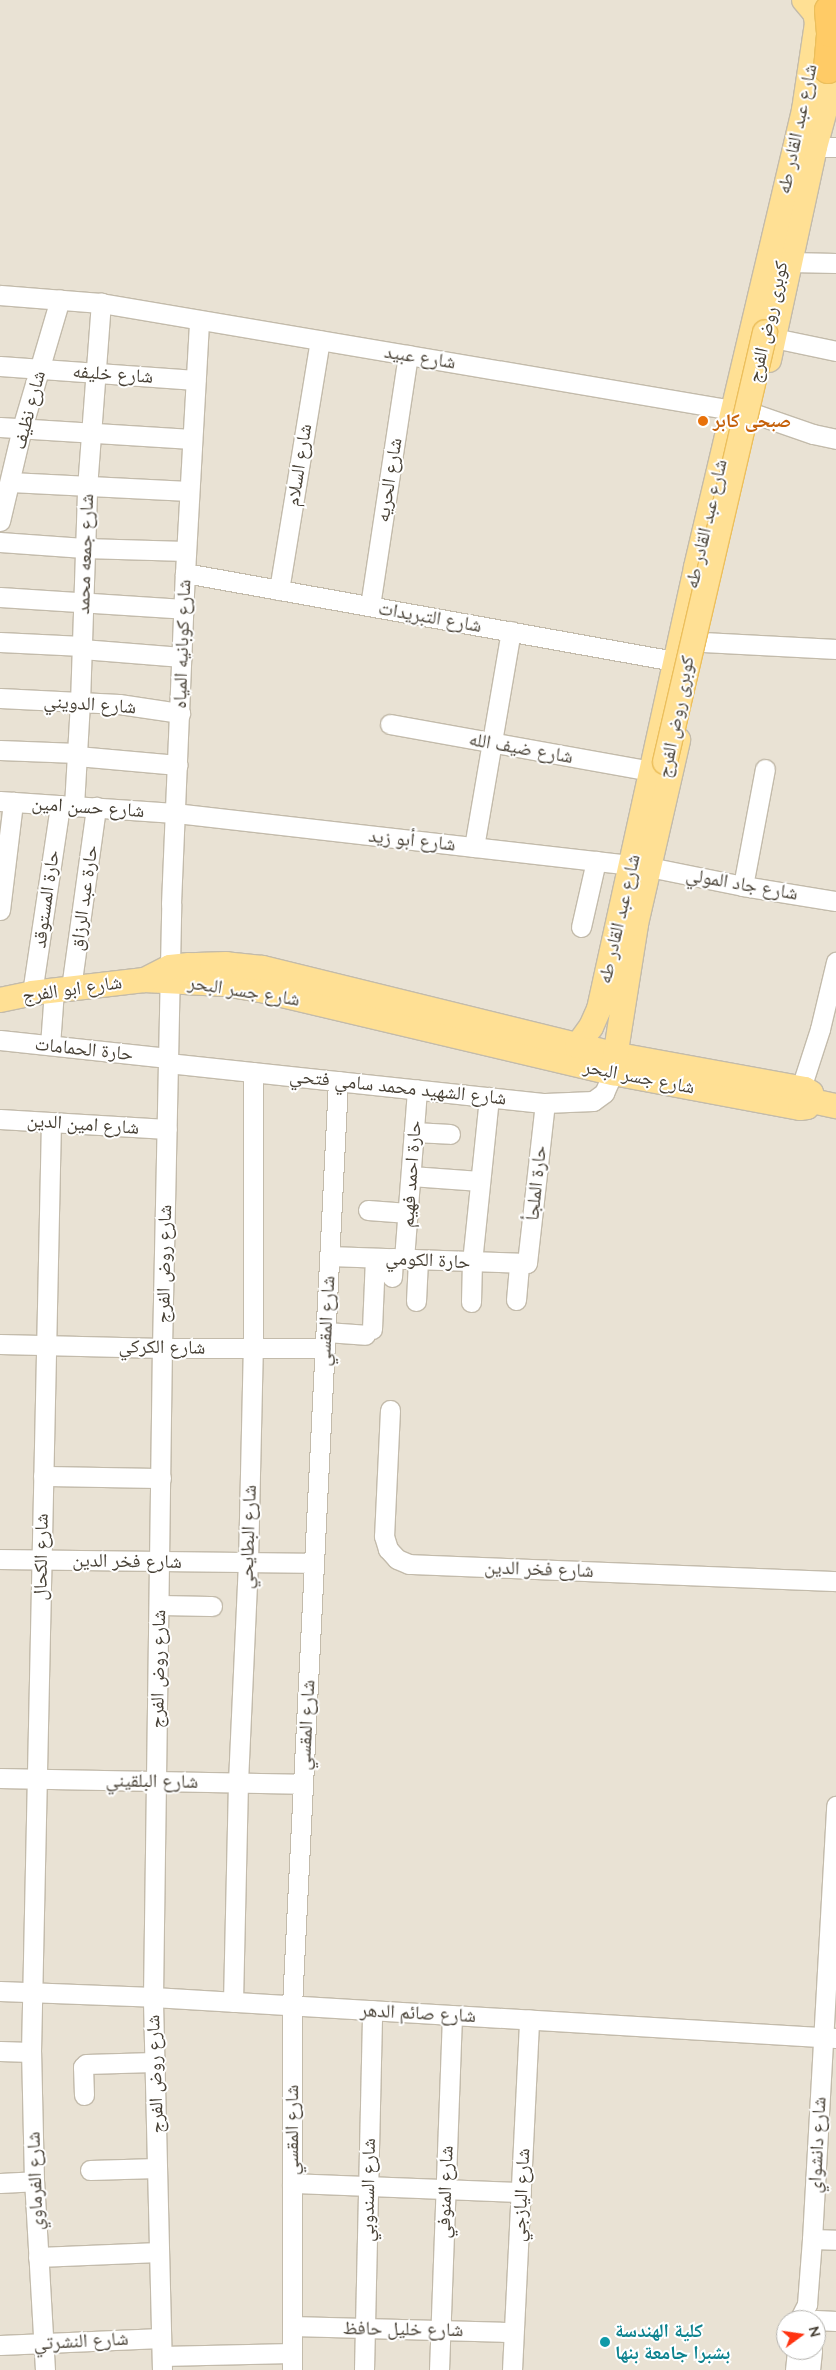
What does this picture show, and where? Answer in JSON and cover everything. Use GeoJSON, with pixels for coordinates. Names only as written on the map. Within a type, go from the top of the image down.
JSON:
{"type":"FeatureCollection","features":[{"type":"Feature","properties":{"kind":"highway"},"geometry":{"type":"LineString","coordinates":[[823,6],[831,33],[834,67]]}},
{"type":"Feature","properties":{"kind":"main road","name":"شارع عبد القادر طه"},"geometry":{"type":"LineString","coordinates":[[615,1064],[618,1032],[636,924],[640,866],[676,661],[804,110],[817,23],[815,14],[823,6]]}},
{"type":"Feature","properties":{"kind":"main road","name":"كوبرى روض الفرج"},"geometry":{"type":"LineString","coordinates":[[749,342],[764,315],[822,70],[831,45],[823,6]]}},
{"type":"Feature","properties":{"kind":"main road","name":"شارع عبد القادر طه"},"geometry":{"type":"LineString","coordinates":[[577,1046],[591,1027],[599,1009],[640,866],[663,806],[758,415],[790,262],[826,147],[834,67]]}},
{"type":"Feature","properties":{"kind":"main road","name":"كوبرى روض الفرج"},"geometry":{"type":"LineString","coordinates":[[663,806],[658,767],[673,717],[834,67]]}},
{"type":"Feature","properties":{"kind":"main road","name":"شارع جسر البحر"},"geometry":{"type":"LineString","coordinates":[[144,980],[207,963],[262,968],[577,1046],[615,1064]]}},
{"type":"Feature","properties":{"kind":"main road","name":"شارع جسر البحر"},"geometry":{"type":"LineString","coordinates":[[170,974],[261,990],[615,1064],[800,1108],[807,1106],[806,1094],[836,1106]]}},
{"type":"Feature","properties":{"kind":"main road","name":"شارع ابو الفرج"},"geometry":{"type":"LineString","coordinates":[[0,1000],[53,991],[144,980]]}},
{"type":"Feature","properties":{"kind":"main road"},"geometry":{"type":"LineString","coordinates":[[591,1027],[603,1035],[618,1032]]}},
{"type":"Feature","properties":{"kind":"street"},"geometry":{"type":"LineString","coordinates":[[790,262],[836,263]]}},
{"type":"Feature","properties":{"kind":"street","name":"شارع عبيد"},"geometry":{"type":"LineString","coordinates":[[0,295],[101,303],[733,410],[758,415],[813,434],[836,439]]}},
{"type":"Feature","properties":{"kind":"street","name":"شارع نظيف"},"geometry":{"type":"LineString","coordinates":[[0,521],[6,485],[60,299]]}},
{"type":"Feature","properties":{"kind":"street","name":"شارع جمعه محمد"},"geometry":{"type":"LineString","coordinates":[[67,805],[77,755],[87,488],[101,303]]}},
{"type":"Feature","properties":{"kind":"street","name":"شارع كوبانيه المياه"},"geometry":{"type":"LineString","coordinates":[[170,974],[185,573],[199,320]]}},
{"type":"Feature","properties":{"kind":"street"},"geometry":{"type":"LineString","coordinates":[[774,338],[836,351]]}},
{"type":"Feature","properties":{"kind":"street","name":"شارع السلام"},"geometry":{"type":"LineString","coordinates":[[279,590],[320,340]]}},
{"type":"Feature","properties":{"kind":"street","name":"شارع الحريه"},"geometry":{"type":"LineString","coordinates":[[370,606],[408,355]]}},
{"type":"Feature","properties":{"kind":"street","name":"شارع خليفه"},"geometry":{"type":"LineString","coordinates":[[0,366],[195,380]]}},
{"type":"Feature","properties":{"kind":"street"},"geometry":{"type":"LineString","coordinates":[[0,427],[192,438]]}},
{"type":"Feature","properties":{"kind":"street"},"geometry":{"type":"LineString","coordinates":[[6,485],[189,491]]}},
{"type":"Feature","properties":{"kind":"street"},"geometry":{"type":"LineString","coordinates":[[0,542],[84,548],[186,551]]}},
{"type":"Feature","properties":{"kind":"street","name":"شارع التبريدات"},"geometry":{"type":"LineString","coordinates":[[185,573],[676,661]]}},
{"type":"Feature","properties":{"kind":"street"},"geometry":{"type":"LineString","coordinates":[[0,597],[184,609]]}},
{"type":"Feature","properties":{"kind":"street"},"geometry":{"type":"LineString","coordinates":[[474,847],[511,632]]}},
{"type":"Feature","properties":{"kind":"street"},"geometry":{"type":"LineString","coordinates":[[0,642],[182,657]]}},
{"type":"Feature","properties":{"kind":"street"},"geometry":{"type":"LineString","coordinates":[[703,642],[836,649]]}},
{"type":"Feature","properties":{"kind":"street","name":"شارع الدويني"},"geometry":{"type":"LineString","coordinates":[[0,698],[119,704],[180,713]]}},
{"type":"Feature","properties":{"kind":"street","name":"شارع ضيف الله"},"geometry":{"type":"LineString","coordinates":[[390,724],[492,742],[658,767]]}},
{"type":"Feature","properties":{"kind":"street"},"geometry":{"type":"LineString","coordinates":[[0,750],[178,765]]}},
{"type":"Feature","properties":{"kind":"street"},"geometry":{"type":"LineString","coordinates":[[743,886],[765,769]]}},
{"type":"Feature","properties":{"kind":"street"},"geometry":{"type":"LineString","coordinates":[[0,910],[6,801]]}},
{"type":"Feature","properties":{"kind":"street","name":"شارع حسن امين"},"geometry":{"type":"LineString","coordinates":[[6,801],[175,813]]}},
{"type":"Feature","properties":{"kind":"street","name":"حارة المستوقد"},"geometry":{"type":"LineString","coordinates":[[53,991],[67,805]]}},
{"type":"Feature","properties":{"kind":"street","name":"حارة عبد الرزاق"},"geometry":{"type":"LineString","coordinates":[[53,991],[96,807]]}},
{"type":"Feature","properties":{"kind":"street","name":"شارع أبو زيد"},"geometry":{"type":"LineString","coordinates":[[175,813],[640,866]]}},
{"type":"Feature","properties":{"kind":"street"},"geometry":{"type":"LineString","coordinates":[[581,927],[596,861]]}},
{"type":"Feature","properties":{"kind":"street","name":"شارع جاد المولي"},"geometry":{"type":"LineString","coordinates":[[640,866],[743,886],[836,901]]}},
{"type":"Feature","properties":{"kind":"street"},"geometry":{"type":"LineString","coordinates":[[806,1094],[832,998],[836,962]]}},
{"type":"Feature","properties":{"kind":"street","name":"شارع روض الفرج"},"geometry":{"type":"LineString","coordinates":[[162,2354],[153,1997],[162,1348],[170,974]]}},
{"type":"Feature","properties":{"kind":"street"},"geometry":{"type":"LineString","coordinates":[[50,1045],[53,991]]}},
{"type":"Feature","properties":{"kind":"street","name":"حارة الحمامات"},"geometry":{"type":"LineString","coordinates":[[0,1040],[168,1061]]}},
{"type":"Feature","properties":{"kind":"street","name":"شارع الشهيد محمد سامي فتحي"},"geometry":{"type":"LineString","coordinates":[[168,1061],[253,1072],[544,1102],[593,1101],[604,1093],[615,1064]]}},
{"type":"Feature","properties":{"kind":"street","name":"شارع البطايحي"},"geometry":{"type":"LineString","coordinates":[[233,2002],[238,1782],[248,1562],[252,1348],[253,1072]]}},
{"type":"Feature","properties":{"kind":"street","name":"شارع المقسي"},"geometry":{"type":"LineString","coordinates":[[292,2362],[292,2005],[338,1081]]}},
{"type":"Feature","properties":{"kind":"street","name":"حارة احمد فهيم"},"geometry":{"type":"LineString","coordinates":[[397,1262],[408,1213],[417,1089]]}},
{"type":"Feature","properties":{"kind":"street"},"geometry":{"type":"LineString","coordinates":[[471,1302],[472,1262],[489,1097]]}},
{"type":"Feature","properties":{"kind":"street","name":"حارة الملجأ"},"geometry":{"type":"LineString","coordinates":[[516,1300],[523,1264],[544,1102]]}},
{"type":"Feature","properties":{"kind":"street","name":"شارع امين الدين"},"geometry":{"type":"LineString","coordinates":[[0,1119],[167,1130]]}},
{"type":"Feature","properties":{"kind":"street","name":"شارع الكحال"},"geometry":{"type":"LineString","coordinates":[[32,1992],[51,1122]]}},
{"type":"Feature","properties":{"kind":"street"},"geometry":{"type":"LineString","coordinates":[[414,1132],[450,1134]]}},
{"type":"Feature","properties":{"kind":"street"},"geometry":{"type":"LineString","coordinates":[[411,1176],[480,1181]]}},
{"type":"Feature","properties":{"kind":"street"},"geometry":{"type":"LineString","coordinates":[[368,1210],[408,1213]]}},
{"type":"Feature","properties":{"kind":"street","name":"حارة الكومي"},"geometry":{"type":"LineString","coordinates":[[329,1256],[397,1262],[523,1264]]}},
{"type":"Feature","properties":{"kind":"street"},"geometry":{"type":"LineString","coordinates":[[397,1262],[416,1301]]}},
{"type":"Feature","properties":{"kind":"street","name":"شارع الكركي"},"geometry":{"type":"LineString","coordinates":[[0,1344],[252,1348],[325,1340],[369,1332],[397,1262]]}},
{"type":"Feature","properties":{"kind":"street","name":"شارع فخر الدين"},"geometry":{"type":"LineString","coordinates":[[390,1410],[384,1536],[388,1549],[396,1559],[409,1564],[836,1581]]}},
{"type":"Feature","properties":{"kind":"street"},"geometry":{"type":"LineString","coordinates":[[43,1476],[161,1478]]}},
{"type":"Feature","properties":{"kind":"street","name":"شارع فخر الدين"},"geometry":{"type":"LineString","coordinates":[[0,1559],[314,1563]]}},
{"type":"Feature","properties":{"kind":"street"},"geometry":{"type":"LineString","coordinates":[[159,1605],[212,1606]]}},
{"type":"Feature","properties":{"kind":"street","name":"شارع البلقيني"},"geometry":{"type":"LineString","coordinates":[[0,1778],[303,1784]]}},
{"type":"Feature","properties":{"kind":"street","name":"شارع دانشواي"},"geometry":{"type":"LineString","coordinates":[[808,2310],[812,2239],[830,2038],[836,1806]]}},
{"type":"Feature","properties":{"kind":"street","name":"شارع صائم الدهر"},"geometry":{"type":"LineString","coordinates":[[0,1990],[292,2005],[830,2038]]}},
{"type":"Feature","properties":{"kind":"street","name":"شارع الفرماوي"},"geometry":{"type":"LineString","coordinates":[[32,1992],[31,2052],[34,2181],[45,2370]]}},
{"type":"Feature","properties":{"kind":"street","name":"شارع السندوبي"},"geometry":{"type":"LineString","coordinates":[[364,2370],[372,2010]]}},
{"type":"Feature","properties":{"kind":"street","name":"شارع المنوفي"},"geometry":{"type":"LineString","coordinates":[[439,2370],[452,2015]]}},
{"type":"Feature","properties":{"kind":"street","name":"شارع اليازجي"},"geometry":{"type":"LineString","coordinates":[[512,2370],[529,2019]]}},
{"type":"Feature","properties":{"kind":"street"},"geometry":{"type":"LineString","coordinates":[[0,2051],[31,2052]]}},
{"type":"Feature","properties":{"kind":"street"},"geometry":{"type":"LineString","coordinates":[[84,2095],[83,2068],[86,2064],[154,2062]]}},
{"type":"Feature","properties":{"kind":"street"},"geometry":{"type":"LineString","coordinates":[[90,2170],[157,2168]]}},
{"type":"Feature","properties":{"kind":"street"},"geometry":{"type":"LineString","coordinates":[[0,2183],[34,2181]]}},
{"type":"Feature","properties":{"kind":"street"},"geometry":{"type":"LineString","coordinates":[[292,2183],[521,2192]]}},
{"type":"Feature","properties":{"kind":"street"},"geometry":{"type":"LineString","coordinates":[[812,2239],[836,2240]]}},
{"type":"Feature","properties":{"kind":"street"},"geometry":{"type":"LineString","coordinates":[[38,2257],[159,2252]]}},
{"type":"Feature","properties":{"kind":"street","name":"شارع خليل حافظ"},"geometry":{"type":"LineString","coordinates":[[292,2326],[513,2332]]}},
{"type":"Feature","properties":{"kind":"street","name":"شارع النشرتي"},"geometry":{"type":"LineString","coordinates":[[0,2345],[43,2343],[162,2354],[292,2362]]}},
{"type":"Feature","properties":{"kind":"shaded area"},"geometry":{"type":"Polygon","coordinates":[[[0,0],[836,0],[836,2370],[0,2370],[0,0]]]}},
{"type":"Feature","properties":{"kind":"place","name":"صبحى كابر"},"geometry":{"type":"Point","coordinates":[703,421]}},
{"type":"Feature","properties":{"kind":"place","name":"كلية الهندسة بشبرا جامعة بنها"},"geometry":{"type":"Point","coordinates":[605,2342]}}]}
